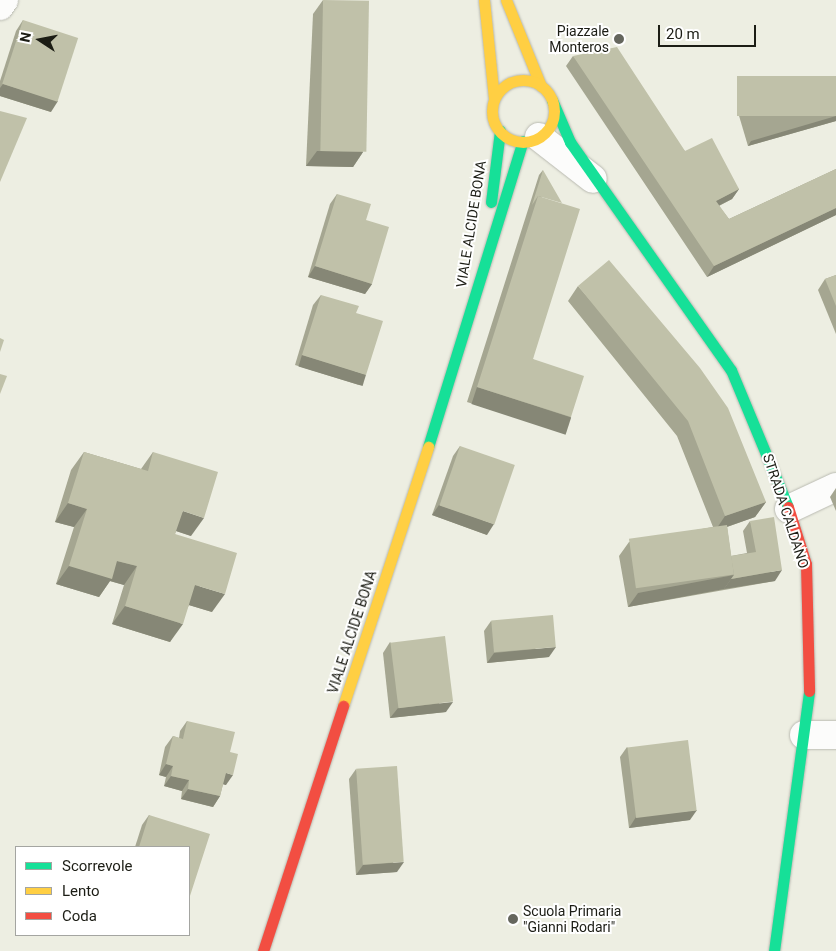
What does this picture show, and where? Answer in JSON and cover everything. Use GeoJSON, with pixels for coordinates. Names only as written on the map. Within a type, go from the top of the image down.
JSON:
{"type":"FeatureCollection","features":[{"type":"Feature","properties":{"kind":"street"},"geometry":{"type":"LineString","coordinates":[[0,6],[4,0]]}},
{"type":"Feature","properties":{"kind":"street"},"geometry":{"type":"LineString","coordinates":[[484,0],[494,99],[493,116],[500,131],[531,139],[552,121],[552,100],[541,86],[506,0]]}},
{"type":"Feature","properties":{"kind":"street"},"geometry":{"type":"LineString","coordinates":[[494,99],[515,81],[541,86]]}},
{"type":"Feature","properties":{"kind":"street","name":"STRADA CALDANO"},"geometry":{"type":"LineString","coordinates":[[552,100],[570,142],[595,180],[732,370],[789,509],[806,564],[810,683],[774,951]]}},
{"type":"Feature","properties":{"kind":"street","name":"VIALE ALCIDE BONA"},"geometry":{"type":"LineString","coordinates":[[469,321],[500,131]]}},
{"type":"Feature","properties":{"kind":"street","name":"STRADA CALDANO"},"geometry":{"type":"LineString","coordinates":[[531,139],[595,180]]}},
{"type":"Feature","properties":{"kind":"street","name":"VIALE ALCIDE BONA"},"geometry":{"type":"LineString","coordinates":[[263,951],[469,321],[531,139]]}},
{"type":"Feature","properties":{"kind":"street"},"geometry":{"type":"LineString","coordinates":[[789,509],[836,487]]}},
{"type":"Feature","properties":{"kind":"street"},"geometry":{"type":"LineString","coordinates":[[804,735],[836,734]]}},
{"type":"Feature","properties":{"kind":"building"},"geometry":{"type":"Polygon","coordinates":[[[323,0],[369,1],[366,152],[320,151],[323,0]]]}},
{"type":"Feature","properties":{"kind":"building"},"geometry":{"type":"Polygon","coordinates":[[[23,20],[78,38],[57,102],[2,84],[23,20]]]}},
{"type":"Feature","properties":{"kind":"building"},"geometry":{"type":"Polygon","coordinates":[[[617,47],[685,151],[712,138],[739,189],[716,201],[729,219],[836,169],[836,208],[714,266],[573,56],[617,47]]]}},
{"type":"Feature","properties":{"kind":"building"},"geometry":{"type":"Polygon","coordinates":[[[737,76],[836,76],[836,116],[737,116],[737,76]]]}},
{"type":"Feature","properties":{"kind":"building"},"geometry":{"type":"Polygon","coordinates":[[[0,111],[27,118],[0,182],[0,111]]]}},
{"type":"Feature","properties":{"kind":"building"},"geometry":{"type":"Polygon","coordinates":[[[543,170],[562,203],[538,196],[532,205],[543,170]]]}},
{"type":"Feature","properties":{"kind":"building"},"geometry":{"type":"Polygon","coordinates":[[[337,194],[371,204],[366,220],[389,227],[372,284],[315,266],[337,194]]]}},
{"type":"Feature","properties":{"kind":"building"},"geometry":{"type":"Polygon","coordinates":[[[538,196],[580,209],[533,359],[584,376],[571,417],[477,387],[538,196]]]}},
{"type":"Feature","properties":{"kind":"building"},"geometry":{"type":"Polygon","coordinates":[[[609,260],[700,368],[728,408],[766,502],[725,516],[688,421],[578,286],[609,260]]]}},
{"type":"Feature","properties":{"kind":"building"},"geometry":{"type":"Polygon","coordinates":[[[836,275],[836,306],[825,279],[836,275]]]}},
{"type":"Feature","properties":{"kind":"building"},"geometry":{"type":"Polygon","coordinates":[[[321,295],[359,306],[356,313],[383,321],[366,375],[302,355],[321,295]]]}},
{"type":"Feature","properties":{"kind":"building"},"geometry":{"type":"Polygon","coordinates":[[[0,338],[4,340],[0,352],[0,338]]]}},
{"type":"Feature","properties":{"kind":"building"},"geometry":{"type":"Polygon","coordinates":[[[0,374],[7,376],[0,394],[0,374]]]}},
{"type":"Feature","properties":{"kind":"building"},"geometry":{"type":"Polygon","coordinates":[[[460,446],[515,465],[494,524],[439,506],[460,446]]]}},
{"type":"Feature","properties":{"kind":"building"},"geometry":{"type":"Polygon","coordinates":[[[84,452],[148,471],[153,452],[218,472],[204,518],[183,511],[175,534],[237,553],[225,594],[195,585],[183,624],[125,606],[137,566],[117,561],[112,579],[69,566],[87,509],[68,503],[84,452]]]}},
{"type":"Feature","properties":{"kind":"building"},"geometry":{"type":"Polygon","coordinates":[[[774,517],[782,570],[731,579],[734,575],[731,556],[756,552],[750,521],[774,517]]]}},
{"type":"Feature","properties":{"kind":"building"},"geometry":{"type":"Polygon","coordinates":[[[727,525],[734,575],[636,588],[629,539],[727,525]]]}},
{"type":"Feature","properties":{"kind":"building"},"geometry":{"type":"Polygon","coordinates":[[[553,615],[556,647],[494,652],[491,620],[553,615]]]}},
{"type":"Feature","properties":{"kind":"building"},"geometry":{"type":"Polygon","coordinates":[[[445,636],[453,702],[398,708],[390,643],[445,636]]]}},
{"type":"Feature","properties":{"kind":"building"},"geometry":{"type":"Polygon","coordinates":[[[187,721],[235,732],[230,752],[238,754],[233,775],[226,773],[220,796],[188,789],[189,780],[171,776],[173,766],[166,764],[173,736],[183,739],[187,721]]]}},
{"type":"Feature","properties":{"kind":"building"},"geometry":{"type":"Polygon","coordinates":[[[688,740],[697,810],[636,818],[627,747],[688,740]]]}},
{"type":"Feature","properties":{"kind":"building"},"geometry":{"type":"Polygon","coordinates":[[[397,766],[404,862],[363,865],[356,769],[397,766]]]}},
{"type":"Feature","properties":{"kind":"building"},"geometry":{"type":"Polygon","coordinates":[[[149,815],[210,834],[190,896],[190,846],[139,846],[149,815]]]}},
{"type":"Feature","properties":{"kind":"traffic: fast"},"geometry":{"type":"LineString","coordinates":[[552,100],[570,142],[731,370],[788,507]]}},
{"type":"Feature","properties":{"kind":"traffic: fast"},"geometry":{"type":"LineString","coordinates":[[491,202],[500,131]]}},
{"type":"Feature","properties":{"kind":"traffic: fast"},"geometry":{"type":"LineString","coordinates":[[428,447],[523,141]]}},
{"type":"Feature","properties":{"kind":"traffic: fast"},"geometry":{"type":"LineString","coordinates":[[774,951],[809,691]]}},
{"type":"Feature","properties":{"kind":"traffic: slow"},"geometry":{"type":"LineString","coordinates":[[484,0],[494,99]]}},
{"type":"Feature","properties":{"kind":"traffic: slow"},"geometry":{"type":"LineString","coordinates":[[506,0],[541,86]]}},
{"type":"Feature","properties":{"kind":"traffic: slow"},"geometry":{"type":"LineString","coordinates":[[523,80],[535,83],[545,89],[551,99],[554,111],[551,123],[545,133],[535,139],[523,142],[511,139],[501,133],[495,123],[492,111],[495,99],[501,89],[511,83],[523,80]]}},
{"type":"Feature","properties":{"kind":"traffic: slow"},"geometry":{"type":"LineString","coordinates":[[343,706],[428,447]]}},
{"type":"Feature","properties":{"kind":"traffic: jam"},"geometry":{"type":"LineString","coordinates":[[788,507],[806,564],[809,691]]}},
{"type":"Feature","properties":{"kind":"traffic: jam"},"geometry":{"type":"LineString","coordinates":[[263,951],[343,706]]}},
{"type":"Feature","properties":{"kind":"place","name":"Piazzale Monteros"},"geometry":{"type":"Point","coordinates":[619,39]}},
{"type":"Feature","properties":{"kind":"place","name":"Scuola Primaria \"Gianni Rodari\""},"geometry":{"type":"Point","coordinates":[513,919]}}]}
